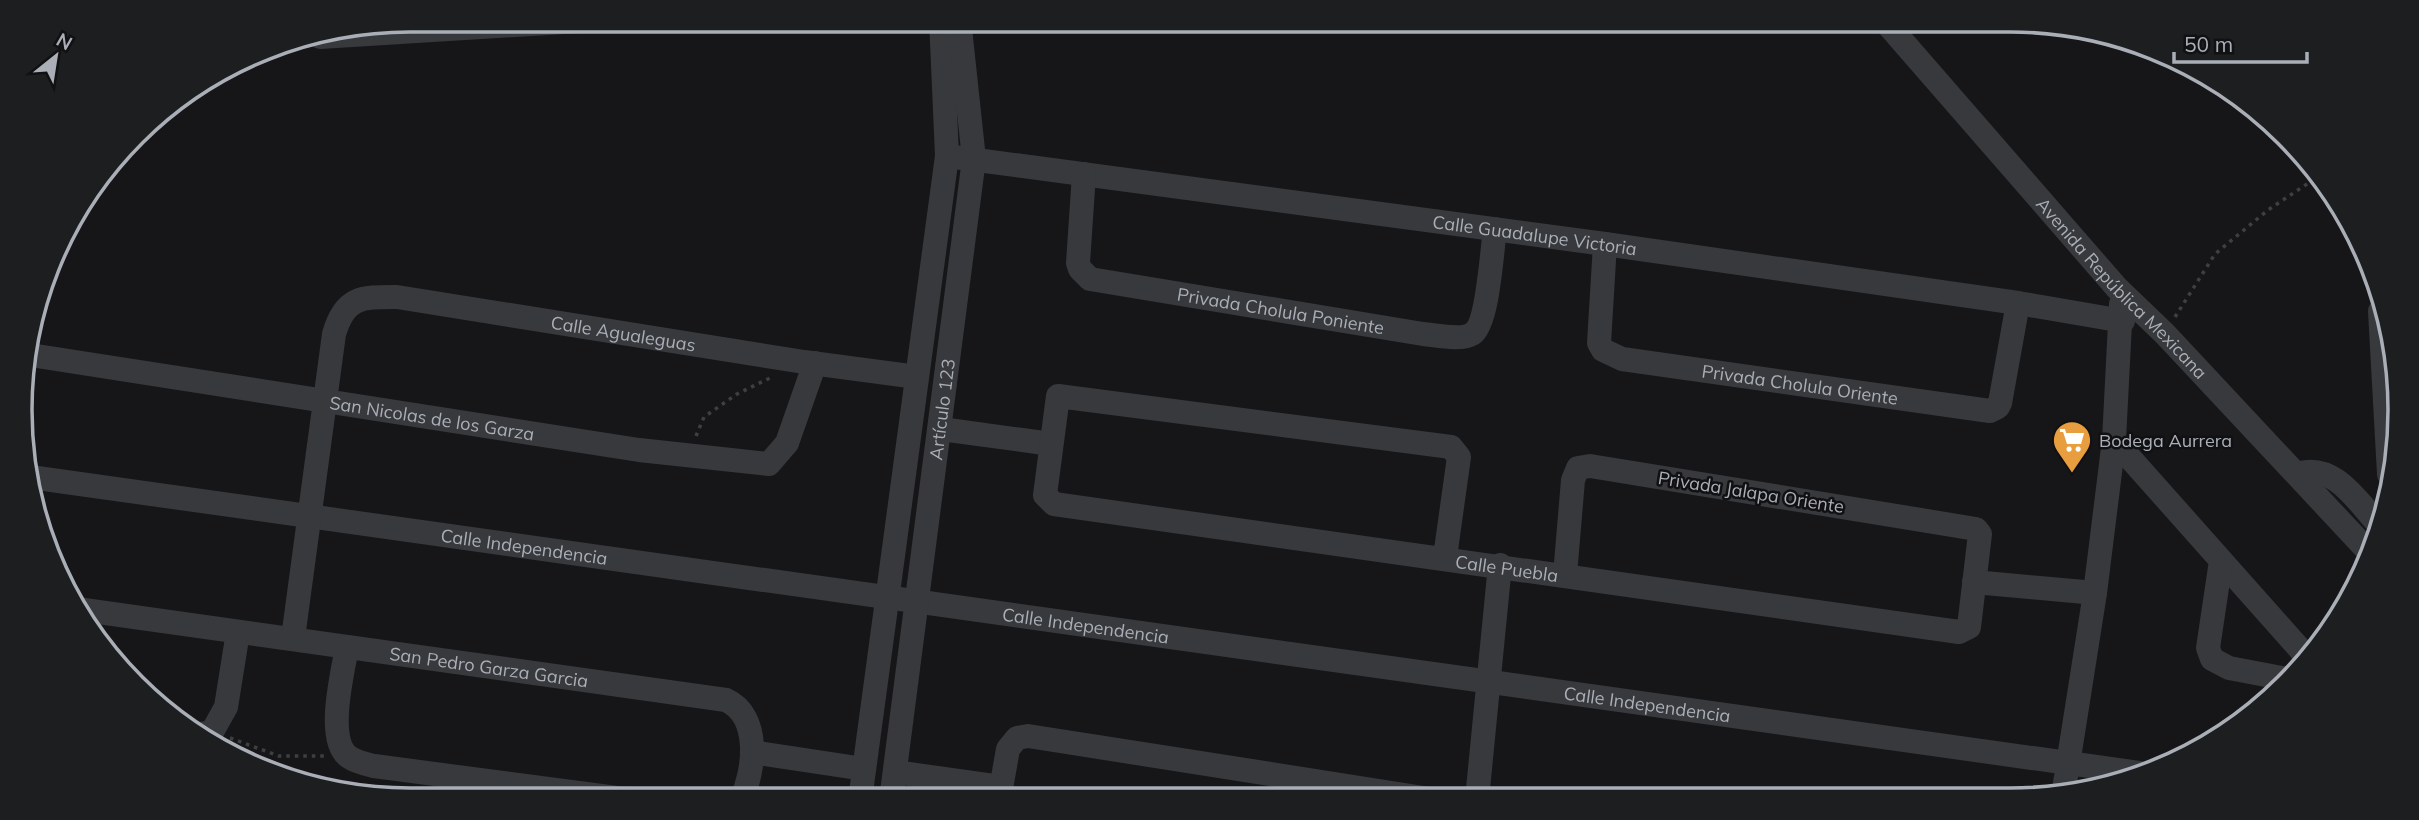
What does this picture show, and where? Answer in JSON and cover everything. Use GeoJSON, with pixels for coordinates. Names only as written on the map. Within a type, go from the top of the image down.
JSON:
{"type":"FeatureCollection","features":[{"type":"Feature","properties":{"kind":"street"},"geometry":{"type":"LineString","coordinates":[[369,34],[401,32]]}},
{"type":"Feature","properties":{"kind":"street","name":"Artículo 123"},"geometry":{"type":"LineString","coordinates":[[862,788],[947,156],[942,32]]}},
{"type":"Feature","properties":{"kind":"street","name":"Artículo 123"},"geometry":{"type":"LineString","coordinates":[[893,788],[942,429],[974,159],[959,32]]}},
{"type":"Feature","properties":{"kind":"street","name":"Avenida República Mexicana"},"geometry":{"type":"LineString","coordinates":[[1894,32],[2117,288],[2165,334],[2362,545]]}},
{"type":"Feature","properties":{"kind":"street","name":"Calle Guadalupe Victoria"},"geometry":{"type":"LineString","coordinates":[[947,156],[1605,244],[2018,303],[2123,321]]}},
{"type":"Feature","properties":{"kind":"street","name":"Privada Cholula Poniente"},"geometry":{"type":"LineString","coordinates":[[1084,174],[1078,263],[1090,279],[1423,334],[1466,337],[1476,331],[1482,317],[1495,229]]}},
{"type":"Feature","properties":{"kind":"street","name":"Privada Cholula Oriente"},"geometry":{"type":"LineString","coordinates":[[1605,244],[1598,334],[1603,350],[1622,359],[1677,367],[1990,411],[1998,407],[2000,402],[2018,303]]}},
{"type":"Feature","properties":{"kind":"street"},"geometry":{"type":"LineString","coordinates":[[2065,784],[2095,593],[2113,440],[2123,321],[2117,288]]}},
{"type":"Feature","properties":{"kind":"street","name":"Calle Agualeguas"},"geometry":{"type":"LineString","coordinates":[[326,400],[338,320],[347,306],[360,299],[397,297],[810,363],[917,377]]}},
{"type":"Feature","properties":{"kind":"street"},"geometry":{"type":"LineString","coordinates":[[2382,349],[2387,436]]}},
{"type":"Feature","properties":{"kind":"street","name":"San Nicolas de los Garza"},"geometry":{"type":"LineString","coordinates":[[36,356],[326,400],[402,415],[682,455],[769,464],[787,443],[810,363]]}},
{"type":"Feature","properties":{"kind":"street"},"geometry":{"type":"LineString","coordinates":[[942,429],[1051,444],[1056,402],[1063,394],[1451,447],[1459,457],[1445,557]]}},
{"type":"Feature","properties":{"kind":"street"},"geometry":{"type":"LineString","coordinates":[[293,638],[326,400]]}},
{"type":"Feature","properties":{"kind":"street"},"geometry":{"type":"LineString","coordinates":[[2113,440],[2301,651]]}},
{"type":"Feature","properties":{"kind":"street","name":"Calle Puebla"},"geometry":{"type":"LineString","coordinates":[[1051,444],[1045,495],[1054,504],[1965,631],[1969,627],[1975,582]]}},
{"type":"Feature","properties":{"kind":"street","name":"Privada Jalapa Oriente"},"geometry":{"type":"LineString","coordinates":[[1565,575],[1573,480],[1578,468],[1590,466],[1976,529],[1980,534],[1975,582]]}},
{"type":"Feature","properties":{"kind":"street"},"geometry":{"type":"LineString","coordinates":[[2297,474],[2312,469],[2328,474],[2372,518]]}},
{"type":"Feature","properties":{"kind":"street","name":"Calle Independencia"},"geometry":{"type":"LineString","coordinates":[[38,478],[2122,771]]}},
{"type":"Feature","properties":{"kind":"street"},"geometry":{"type":"LineString","coordinates":[[2221,561],[2208,648],[2212,659],[2229,668],[2278,677]]}},
{"type":"Feature","properties":{"kind":"street"},"geometry":{"type":"LineString","coordinates":[[1478,788],[1500,565]]}},
{"type":"Feature","properties":{"kind":"street"},"geometry":{"type":"LineString","coordinates":[[1975,582],[2095,593]]}},
{"type":"Feature","properties":{"kind":"street","name":"San Pedro Garza Garcia"},"geometry":{"type":"LineString","coordinates":[[89,611],[711,695],[739,706],[750,726],[752,752]]}},
{"type":"Feature","properties":{"kind":"street"},"geometry":{"type":"LineString","coordinates":[[207,729],[226,707],[238,632]]}},
{"type":"Feature","properties":{"kind":"street"},"geometry":{"type":"LineString","coordinates":[[347,647],[337,724],[339,743],[346,756],[374,766],[541,788]]}},
{"type":"Feature","properties":{"kind":"street"},"geometry":{"type":"LineString","coordinates":[[1001,788],[1011,742],[1028,736],[1358,788]]}},
{"type":"Feature","properties":{"kind":"street"},"geometry":{"type":"LineString","coordinates":[[745,788],[752,752],[864,769]]}},
{"type":"Feature","properties":{"kind":"street"},"geometry":{"type":"LineString","coordinates":[[895,772],[975,788]]}},
{"type":"Feature","properties":{"kind":"path"},"geometry":{"type":"LineString","coordinates":[[2165,334],[2215,254],[2268,210],[2310,182]]}},
{"type":"Feature","properties":{"kind":"path"},"geometry":{"type":"LineString","coordinates":[[682,455],[695,437],[704,416],[737,394],[810,363]]}},
{"type":"Feature","properties":{"kind":"path"},"geometry":{"type":"LineString","coordinates":[[225,740],[279,755],[346,756]]}},
{"type":"Feature","properties":{"kind":"place","name":"Bodega Aurrera"},"geometry":{"type":"Point","coordinates":[2072,474]}}]}
